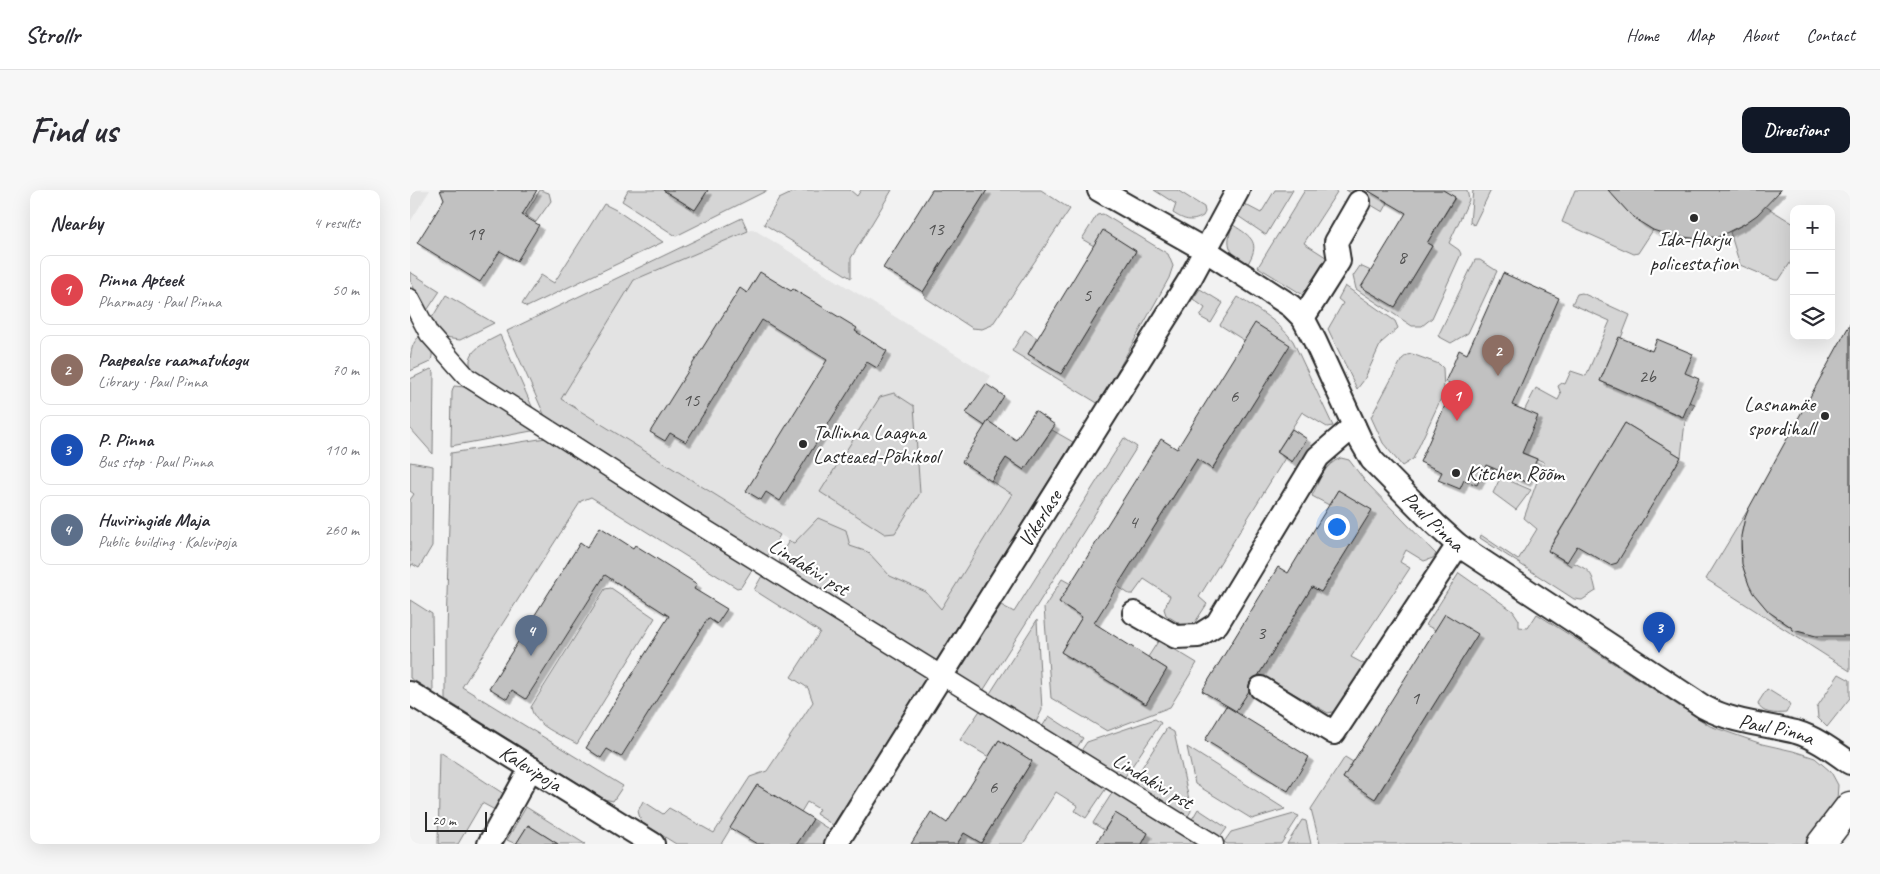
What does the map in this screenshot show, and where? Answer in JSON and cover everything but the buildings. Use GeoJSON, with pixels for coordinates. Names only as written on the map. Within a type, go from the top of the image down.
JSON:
{"type":"FeatureCollection","features":[{"type":"Feature","properties":{"kind":"main road"},"geometry":{"type":"LineString","coordinates":[[1821,844],[1850,806]]}},
{"type":"Feature","properties":{"kind":"street","name":"Paul Pinna"},"geometry":{"type":"LineString","coordinates":[[1099,190],[1205,250],[1291,306],[1302,318],[1315,341],[1354,426],[1372,460],[1386,477],[1458,545],[1710,710],[1745,723],[1798,733],[1821,743],[1850,762]]}},
{"type":"Feature","properties":{"kind":"street","name":"Vikerlase"},"geometry":{"type":"LineString","coordinates":[[836,844],[1190,280],[1238,190]]}},
{"type":"Feature","properties":{"kind":"street"},"geometry":{"type":"LineString","coordinates":[[1302,318],[1339,260],[1336,242],[1360,202]]}},
{"type":"Feature","properties":{"kind":"street","name":"Lindakivi pst"},"geometry":{"type":"LineString","coordinates":[[410,298],[429,334],[467,377],[681,514],[1214,844]]}},
{"type":"Feature","properties":{"kind":"street"},"geometry":{"type":"LineString","coordinates":[[1134,613],[1176,637],[1198,636],[1217,624],[1318,457],[1354,426]]}},
{"type":"Feature","properties":{"kind":"street"},"geometry":{"type":"LineString","coordinates":[[1261,688],[1334,733],[1458,545]]}},
{"type":"Feature","properties":{"kind":"street","name":"Kalevipoja"},"geometry":{"type":"LineString","coordinates":[[410,693],[653,844]]}},
{"type":"Feature","properties":{"kind":"street"},"geometry":{"type":"LineString","coordinates":[[489,844],[531,768]]}},
{"type":"Feature","properties":{"kind":"shaded area"},"geometry":{"type":"Polygon","coordinates":[[[410,190],[430,190],[410,222],[410,190]]]}},
{"type":"Feature","properties":{"kind":"shaded area"},"geometry":{"type":"Polygon","coordinates":[[[540,190],[549,193],[551,201],[536,222],[525,215],[540,190]]]}},
{"type":"Feature","properties":{"kind":"shaded area"},"geometry":{"type":"Polygon","coordinates":[[[628,190],[663,190],[695,210],[708,190],[768,190],[676,236],[622,201],[628,190]]]}},
{"type":"Feature","properties":{"kind":"shaded area"},"geometry":{"type":"Polygon","coordinates":[[[798,190],[850,190],[857,196],[861,190],[892,190],[851,258],[851,278],[764,224],[779,199],[798,190]]]}},
{"type":"Feature","properties":{"kind":"shaded area"},"geometry":{"type":"Polygon","coordinates":[[[987,190],[1041,190],[1070,209],[992,325],[982,329],[972,328],[926,298],[923,292],[987,190]]]}},
{"type":"Feature","properties":{"kind":"shaded area"},"geometry":{"type":"Polygon","coordinates":[[[1154,190],[1177,190],[1204,207],[1205,212],[1203,216],[1195,219],[1188,220],[1181,217],[1173,213],[1176,204],[1154,190]]]}},
{"type":"Feature","properties":{"kind":"shaded area"},"geometry":{"type":"Polygon","coordinates":[[[1275,190],[1293,190],[1266,235],[1238,216],[1244,204],[1261,213],[1275,190]]]}},
{"type":"Feature","properties":{"kind":"shaded area"},"geometry":{"type":"Polygon","coordinates":[[[1305,190],[1334,190],[1337,192],[1304,243],[1332,261],[1308,298],[1258,267],[1305,190]]]}},
{"type":"Feature","properties":{"kind":"shaded area"},"geometry":{"type":"Polygon","coordinates":[[[1346,190],[1379,190],[1376,195],[1388,203],[1383,212],[1346,190]]]}},
{"type":"Feature","properties":{"kind":"shaded area"},"geometry":{"type":"Polygon","coordinates":[[[1443,190],[1467,190],[1469,200],[1449,243],[1459,250],[1461,254],[1432,318],[1422,326],[1412,326],[1356,289],[1353,276],[1360,266],[1371,271],[1395,307],[1432,246],[1427,243],[1455,198],[1443,190]]]}},
{"type":"Feature","properties":{"kind":"shaded area"},"geometry":{"type":"Polygon","coordinates":[[[1473,190],[1491,190],[1474,225],[1470,222],[1473,190]]]}},
{"type":"Feature","properties":{"kind":"shaded area"},"geometry":{"type":"Polygon","coordinates":[[[1575,190],[1611,190],[1629,213],[1653,230],[1638,253],[1634,254],[1562,222],[1575,190]]]}},
{"type":"Feature","properties":{"kind":"shaded area"},"geometry":{"type":"Polygon","coordinates":[[[604,204],[663,242],[527,307],[522,304],[541,275],[554,283],[604,204]]]}},
{"type":"Feature","properties":{"kind":"shaded area"},"geometry":{"type":"Polygon","coordinates":[[[1765,206],[1790,222],[1790,263],[1779,280],[1740,265],[1730,232],[1744,224],[1765,206]]]}},
{"type":"Feature","properties":{"kind":"shaded area"},"geometry":{"type":"Polygon","coordinates":[[[1103,214],[1168,254],[1173,266],[1169,278],[1099,404],[1012,351],[1025,330],[1037,338],[1028,354],[1061,374],[1136,251],[1103,231],[1094,246],[1082,239],[1097,215],[1103,214]]]}},
{"type":"Feature","properties":{"kind":"shaded area"},"geometry":{"type":"Polygon","coordinates":[[[742,218],[748,231],[634,280],[561,399],[780,535],[766,558],[547,421],[507,331],[742,218]]]}},
{"type":"Feature","properties":{"kind":"shaded area"},"geometry":{"type":"Polygon","coordinates":[[[1233,225],[1249,237],[1254,246],[1247,265],[1236,257],[1230,248],[1229,238],[1233,225]]]}},
{"type":"Feature","properties":{"kind":"shaded area","name":"Tallinna Laagna Lasteaed-Põhikool"},"geometry":{"type":"Polygon","coordinates":[[[753,229],[991,376],[986,384],[985,426],[963,462],[1012,494],[930,627],[560,399],[634,280],[753,229]]]}},
{"type":"Feature","properties":{"kind":"shaded area"},"geometry":{"type":"Polygon","coordinates":[[[1475,260],[1480,260],[1497,271],[1468,333],[1451,343],[1438,336],[1475,260]]]}},
{"type":"Feature","properties":{"kind":"shaded area"},"geometry":{"type":"Polygon","coordinates":[[[410,272],[440,291],[426,312],[410,280],[410,272]]]}},
{"type":"Feature","properties":{"kind":"shaded area"},"geometry":{"type":"Polygon","coordinates":[[[1345,286],[1395,321],[1398,328],[1381,343],[1364,380],[1357,389],[1328,329],[1343,303],[1338,299],[1345,286]]]}},
{"type":"Feature","properties":{"kind":"shaded area"},"geometry":{"type":"Polygon","coordinates":[[[1200,289],[1223,303],[1211,323],[1200,317],[1205,308],[1193,299],[1200,289]]]}},
{"type":"Feature","properties":{"kind":"shaded area"},"geometry":{"type":"Polygon","coordinates":[[[1582,293],[1630,315],[1600,381],[1682,417],[1689,402],[1695,404],[1685,422],[1681,457],[1625,423],[1548,550],[1571,566],[1574,563],[1590,573],[1596,591],[1582,600],[1574,599],[1480,538],[1481,535],[1518,560],[1537,529],[1524,518],[1544,462],[1516,450],[1524,411],[1536,388],[1558,400],[1561,394],[1558,386],[1562,383],[1565,384],[1571,371],[1586,376],[1610,321],[1572,304],[1577,294],[1582,293]]]}},
{"type":"Feature","properties":{"kind":"shaded area"},"geometry":{"type":"Polygon","coordinates":[[[446,295],[494,323],[460,340],[444,338],[430,321],[446,295]]]}},
{"type":"Feature","properties":{"kind":"shaded area"},"geometry":{"type":"Polygon","coordinates":[[[1238,297],[1274,322],[1293,341],[1333,426],[1327,427],[1302,412],[1277,452],[1285,458],[1199,597],[1207,604],[1190,630],[1166,615],[1164,609],[1170,596],[1144,579],[1133,594],[1129,594],[1117,586],[1197,459],[1213,468],[1289,345],[1245,341],[1220,325],[1238,297]]]}},
{"type":"Feature","properties":{"kind":"shaded area"},"geometry":{"type":"Polygon","coordinates":[[[422,335],[431,348],[432,358],[430,362],[410,371],[413,346],[415,341],[422,335]]]}},
{"type":"Feature","properties":{"kind":"shaded area"},"geometry":{"type":"Polygon","coordinates":[[[500,335],[535,413],[474,374],[470,366],[472,354],[476,349],[500,335]]]}},
{"type":"Feature","properties":{"kind":"shaded area"},"geometry":{"type":"Polygon","coordinates":[[[1412,354],[1439,364],[1443,368],[1444,392],[1413,459],[1402,466],[1383,443],[1371,417],[1402,359],[1412,354]]]}},
{"type":"Feature","properties":{"kind":"shaded area"},"geometry":{"type":"Polygon","coordinates":[[[431,369],[434,372],[433,454],[410,428],[410,379],[431,369]]]}},
{"type":"Feature","properties":{"kind":"shaded area"},"geometry":{"type":"Polygon","coordinates":[[[454,386],[464,387],[537,430],[451,446],[452,392],[454,386]]]}},
{"type":"Feature","properties":{"kind":"shaded area"},"geometry":{"type":"Polygon","coordinates":[[[894,393],[914,406],[920,493],[895,533],[885,534],[820,492],[880,397],[894,393]]]}},
{"type":"Feature","properties":{"kind":"shaded area"},"geometry":{"type":"Polygon","coordinates":[[[1052,430],[1073,442],[936,661],[780,563],[779,557],[789,541],[794,543],[818,518],[846,530],[850,546],[868,552],[890,576],[926,592],[941,609],[1012,494],[991,481],[1006,458],[1024,470],[1052,430]]]}},
{"type":"Feature","properties":{"kind":"shaded area"},"geometry":{"type":"Polygon","coordinates":[[[546,438],[753,568],[741,587],[737,588],[591,497],[581,501],[462,687],[623,786],[613,801],[604,799],[446,700],[451,453],[546,438]]]}},
{"type":"Feature","properties":{"kind":"shaded area"},"geometry":{"type":"Polygon","coordinates":[[[1124,438],[1137,447],[983,691],[957,675],[1001,605],[1014,612],[1124,438]]]}},
{"type":"Feature","properties":{"kind":"shaded area"},"geometry":{"type":"Polygon","coordinates":[[[1341,458],[1349,460],[1365,481],[1436,554],[1433,558],[1424,561],[1406,550],[1400,562],[1410,568],[1351,657],[1366,665],[1336,711],[1328,713],[1259,674],[1312,587],[1321,592],[1371,511],[1338,490],[1329,505],[1312,496],[1326,469],[1330,464],[1341,458]]]}},
{"type":"Feature","properties":{"kind":"shaded area"},"geometry":{"type":"Polygon","coordinates":[[[410,462],[433,466],[432,546],[419,568],[412,564],[410,568],[410,500],[414,494],[410,491],[410,462]]]}},
{"type":"Feature","properties":{"kind":"shaded area"},"geometry":{"type":"Polygon","coordinates":[[[1502,474],[1511,477],[1510,481],[1531,490],[1516,510],[1493,493],[1502,474]]]}},
{"type":"Feature","properties":{"kind":"shaded area"},"geometry":{"type":"Polygon","coordinates":[[[1749,508],[1741,539],[1741,555],[1749,584],[1757,598],[1768,610],[1800,632],[1821,635],[1850,634],[1850,671],[1706,579],[1749,508]]]}},
{"type":"Feature","properties":{"kind":"shaded area"},"geometry":{"type":"Polygon","coordinates":[[[1459,573],[1513,611],[1519,620],[1519,627],[1528,628],[1537,614],[1710,726],[1762,744],[1815,758],[1831,772],[1838,785],[1837,800],[1805,844],[1320,844],[1311,809],[1345,757],[1353,762],[1343,778],[1376,798],[1477,635],[1435,630],[1426,625],[1459,573]]]}},
{"type":"Feature","properties":{"kind":"shaded area"},"geometry":{"type":"Polygon","coordinates":[[[763,574],[927,676],[833,825],[816,814],[819,809],[807,802],[801,812],[757,785],[721,844],[676,844],[641,822],[638,811],[643,801],[663,814],[669,808],[714,833],[750,777],[767,771],[813,702],[808,688],[791,677],[820,632],[754,590],[763,574]]]}},
{"type":"Feature","properties":{"kind":"shaded area"},"geometry":{"type":"Polygon","coordinates":[[[1062,579],[1071,584],[1060,603],[1082,617],[1061,652],[1145,704],[1167,669],[1148,657],[1159,640],[1197,663],[1170,707],[1107,731],[1051,698],[1044,608],[1062,579]]]}},
{"type":"Feature","properties":{"kind":"shaded area"},"geometry":{"type":"Polygon","coordinates":[[[611,588],[655,618],[577,744],[543,725],[533,714],[531,707],[605,589],[611,588]]]}},
{"type":"Feature","properties":{"kind":"shaded area"},"geometry":{"type":"Polygon","coordinates":[[[410,600],[432,614],[433,692],[410,678],[410,600]]]}},
{"type":"Feature","properties":{"kind":"shaded area"},"geometry":{"type":"Polygon","coordinates":[[[1037,620],[1042,710],[1035,724],[989,695],[1037,620]]]}},
{"type":"Feature","properties":{"kind":"shaded area"},"geometry":{"type":"Polygon","coordinates":[[[1839,674],[1850,680],[1850,698],[1827,727],[1818,718],[1817,707],[1839,674]]]}},
{"type":"Feature","properties":{"kind":"shaded area"},"geometry":{"type":"Polygon","coordinates":[[[1767,689],[1788,702],[1790,705],[1786,713],[1769,712],[1759,707],[1758,703],[1767,689]]]}},
{"type":"Feature","properties":{"kind":"shaded area"},"geometry":{"type":"Polygon","coordinates":[[[981,709],[1107,787],[1086,818],[1075,811],[1078,806],[1056,792],[1023,844],[957,844],[964,833],[981,843],[1032,761],[999,740],[989,757],[960,740],[981,709]]]}},
{"type":"Feature","properties":{"kind":"shaded area"},"geometry":{"type":"Polygon","coordinates":[[[1049,716],[1083,738],[1076,749],[1042,727],[1049,716]]]}},
{"type":"Feature","properties":{"kind":"shaded area"},"geometry":{"type":"Polygon","coordinates":[[[1155,719],[1161,723],[1124,778],[1080,752],[1087,742],[1155,719]]]}},
{"type":"Feature","properties":{"kind":"shaded area"},"geometry":{"type":"Polygon","coordinates":[[[1167,728],[1174,732],[1190,804],[1191,811],[1187,818],[1132,783],[1167,728]]]}},
{"type":"Feature","properties":{"kind":"shaded area"},"geometry":{"type":"Polygon","coordinates":[[[1187,747],[1285,809],[1252,819],[1195,784],[1187,747]]]}},
{"type":"Feature","properties":{"kind":"shaded area"},"geometry":{"type":"Polygon","coordinates":[[[440,752],[504,794],[495,810],[482,803],[458,844],[438,844],[440,752]]]}},
{"type":"Feature","properties":{"kind":"shaded area"},"geometry":{"type":"Polygon","coordinates":[[[1114,790],[1199,844],[1142,844],[1148,833],[1115,813],[1104,830],[1093,823],[1114,790]]]}},
{"type":"Feature","properties":{"kind":"shaded area"},"geometry":{"type":"Polygon","coordinates":[[[526,807],[585,844],[558,844],[528,825],[516,844],[507,840],[526,807]]]}},
{"type":"Feature","properties":{"kind":"shaded area"},"geometry":{"type":"Polygon","coordinates":[[[1198,809],[1227,828],[1219,839],[1191,821],[1198,809]]]}},
{"type":"Feature","properties":{"kind":"shaded area"},"geometry":{"type":"Polygon","coordinates":[[[1294,814],[1299,816],[1281,844],[1227,844],[1224,842],[1231,832],[1294,814]]]}},
{"type":"Feature","properties":{"kind":"shaded area"},"geometry":{"type":"Polygon","coordinates":[[[813,819],[833,832],[825,844],[797,844],[813,819]]]}},
{"type":"Feature","properties":{"kind":"shaded area"},"geometry":{"type":"Polygon","coordinates":[[[1302,820],[1306,821],[1311,844],[1287,844],[1302,820]]]}},
{"type":"Feature","properties":{"kind":"place","name":"Ida-Harju policestation"},"geometry":{"type":"Point","coordinates":[1694,218]}},
{"type":"Feature","properties":{"kind":"place","name":"Paepealse raamatukogu"},"geometry":{"type":"Point","coordinates":[1498,376]}},
{"type":"Feature","properties":{"kind":"place","name":"Lasnamäe spordihall"},"geometry":{"type":"Point","coordinates":[1825,416]}},
{"type":"Feature","properties":{"kind":"place","name":"Pinna Apteek"},"geometry":{"type":"Point","coordinates":[1457,421]}},
{"type":"Feature","properties":{"kind":"place","name":"Tallinna Laagna Lasteaed-Põhikool"},"geometry":{"type":"Point","coordinates":[803,444]}},
{"type":"Feature","properties":{"kind":"place","name":"Kitchen Rõõm"},"geometry":{"type":"Point","coordinates":[1456,473]}},
{"type":"Feature","properties":{"kind":"place","name":"P. Pinna"},"geometry":{"type":"Point","coordinates":[1659,653]}},
{"type":"Feature","properties":{"kind":"place","name":"Huviringide Maja"},"geometry":{"type":"Point","coordinates":[531,656]}}]}
